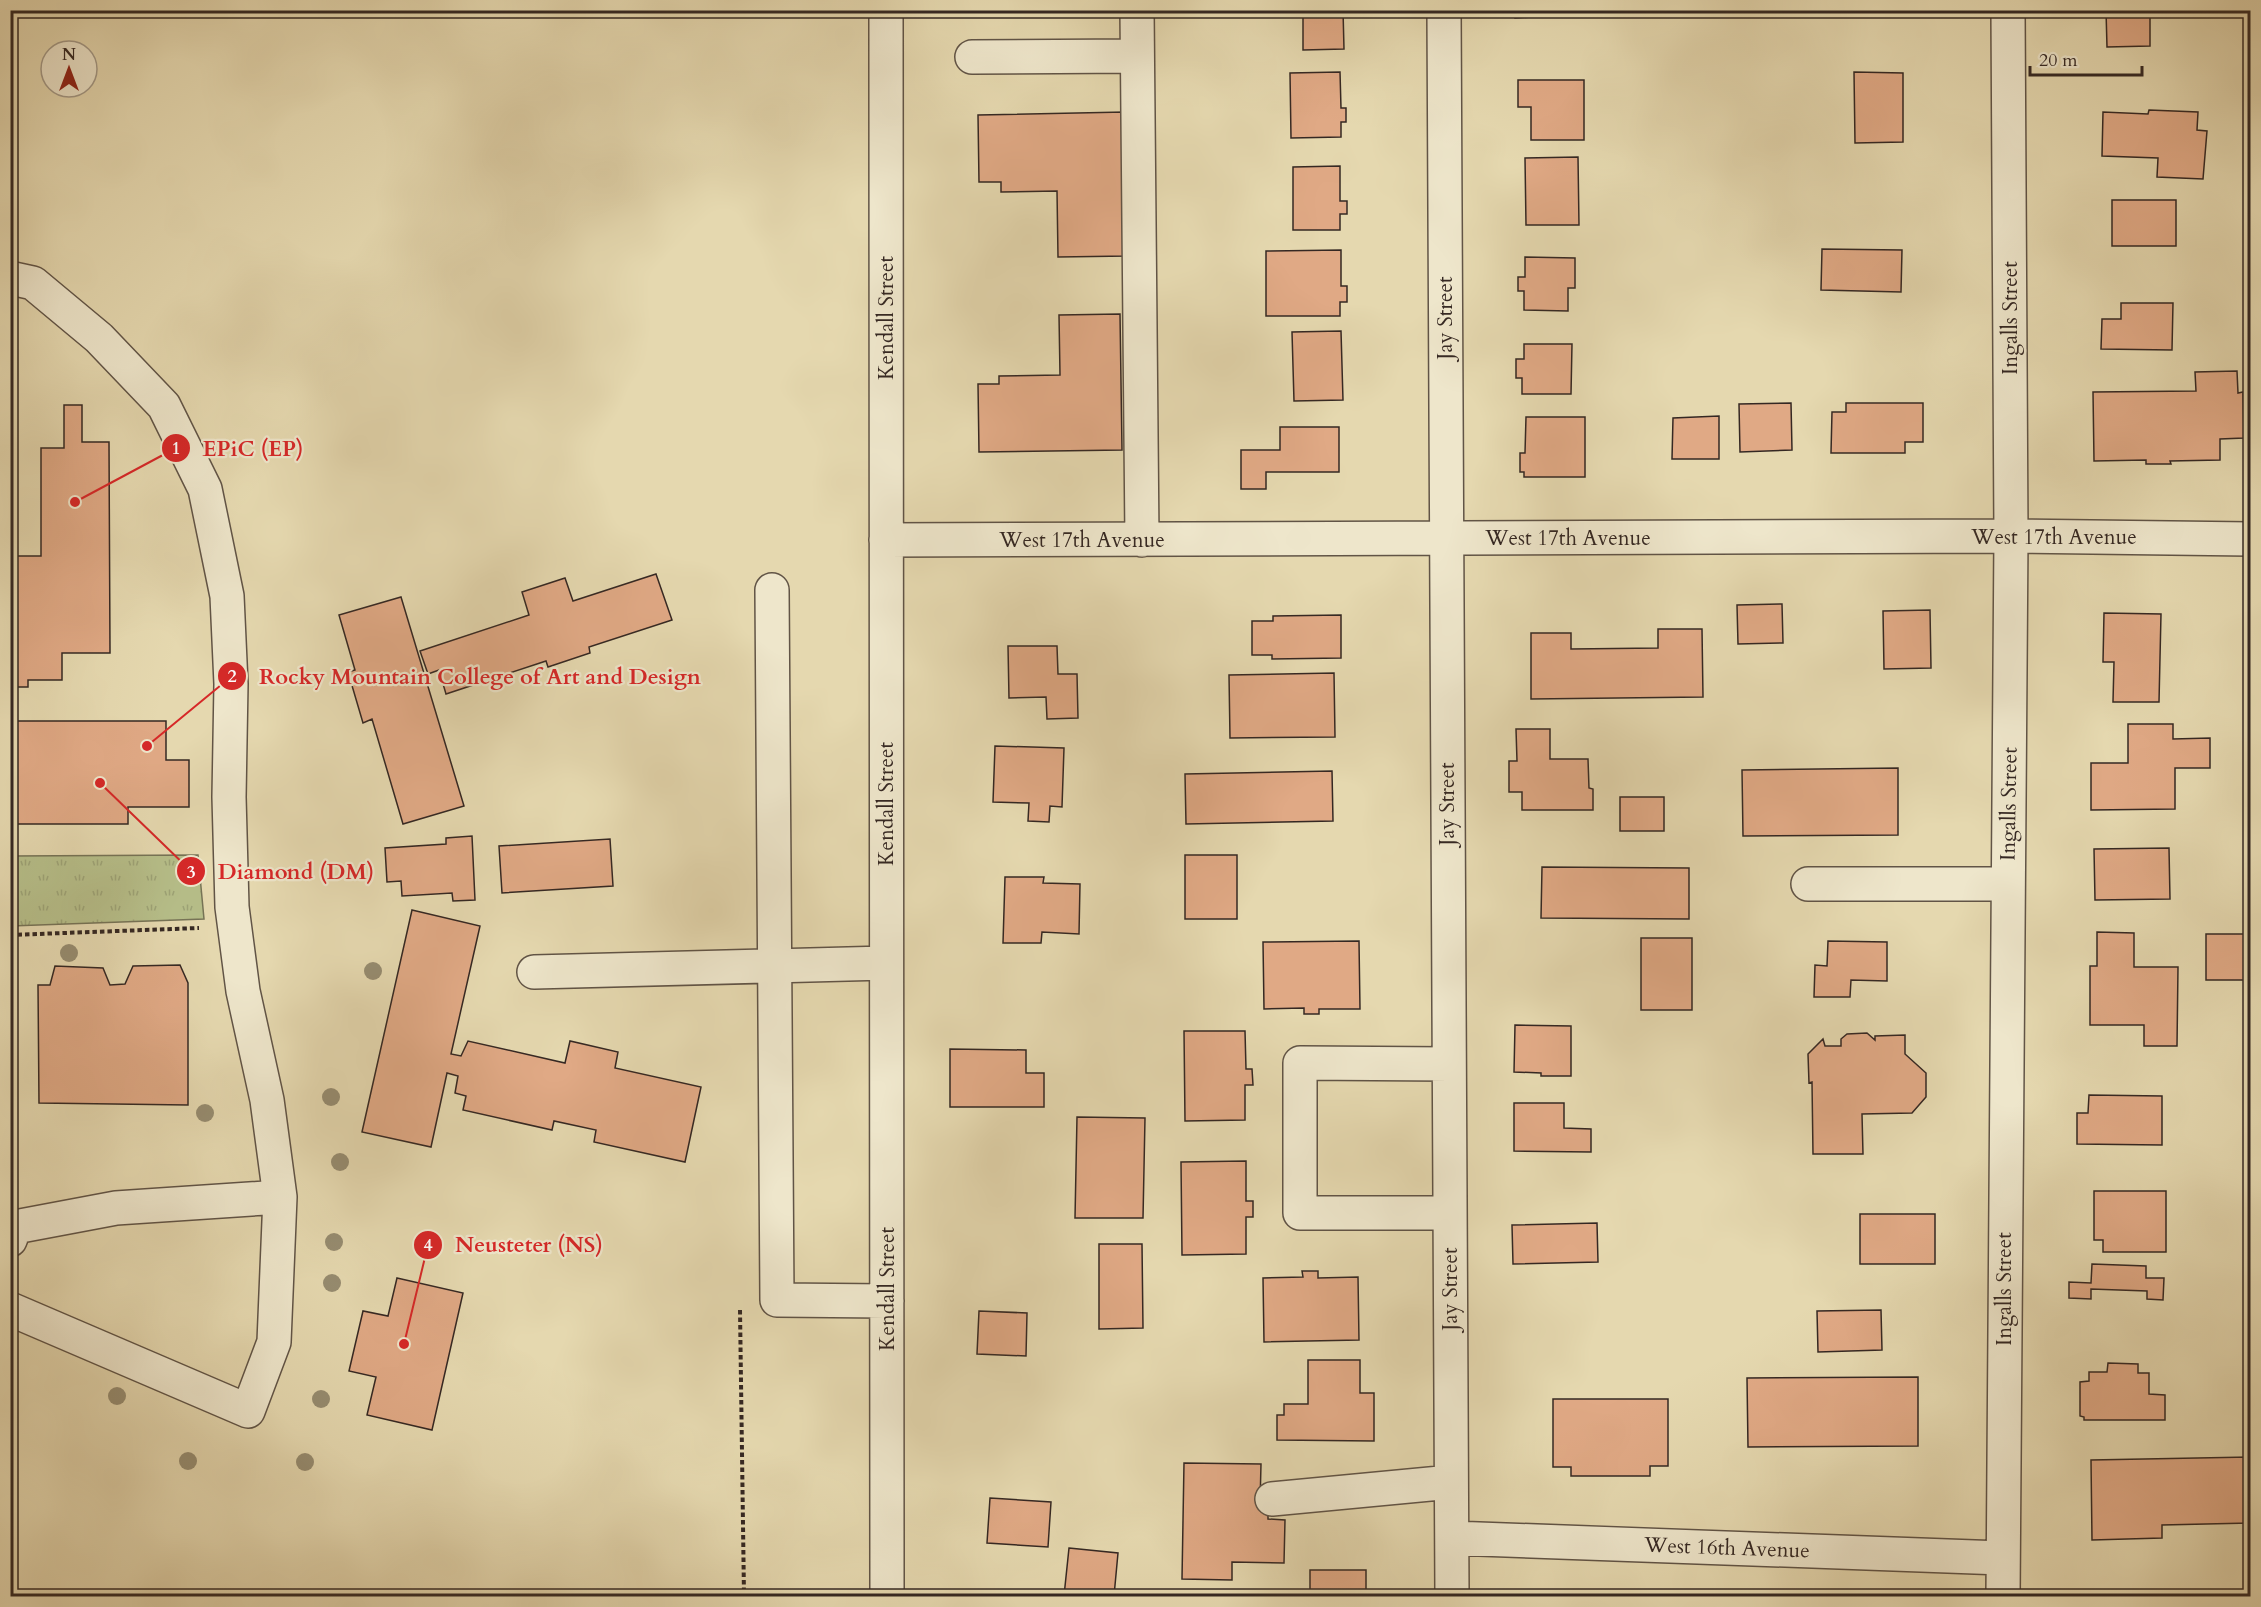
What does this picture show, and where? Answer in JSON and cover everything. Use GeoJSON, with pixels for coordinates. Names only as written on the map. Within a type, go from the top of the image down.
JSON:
{"type":"FeatureCollection","features":[{"type":"Feature","properties":{"kind":"street","name":"Kendall Street"},"geometry":{"type":"LineString","coordinates":[[886,10],[887,1596]]}},
{"type":"Feature","properties":{"kind":"street"},"geometry":{"type":"LineString","coordinates":[[1137,10],[1142,540]]}},
{"type":"Feature","properties":{"kind":"street","name":"Jay Street"},"geometry":{"type":"LineString","coordinates":[[1444,10],[1452,1596]]}},
{"type":"Feature","properties":{"kind":"street","name":"Ingalls Street"},"geometry":{"type":"LineString","coordinates":[[2002,1596],[2011,536],[2008,10]]}},
{"type":"Feature","properties":{"kind":"street"},"geometry":{"type":"LineString","coordinates":[[972,57],[1137,56]]}},
{"type":"Feature","properties":{"kind":"street"},"geometry":{"type":"LineString","coordinates":[[10,278],[33,283],[91,332],[164,406],[205,489],[227,596],[231,684],[230,797],[234,926],[243,991],[267,1100],[280,1197],[274,1342],[248,1411],[10,1309]]}},
{"type":"Feature","properties":{"kind":"street","name":"West 17th Avenue"},"geometry":{"type":"LineString","coordinates":[[886,540],[2011,536],[2250,539]]}},
{"type":"Feature","properties":{"kind":"street"},"geometry":{"type":"LineString","coordinates":[[772,590],[777,1300],[887,1301]]}},
{"type":"Feature","properties":{"kind":"street"},"geometry":{"type":"LineString","coordinates":[[1808,884],[2008,884]]}},
{"type":"Feature","properties":{"kind":"street"},"geometry":{"type":"LineString","coordinates":[[534,972],[886,963]]}},
{"type":"Feature","properties":{"kind":"street"},"geometry":{"type":"LineString","coordinates":[[1449,1064],[1300,1063],[1300,1213],[1450,1213]]}},
{"type":"Feature","properties":{"kind":"street"},"geometry":{"type":"LineString","coordinates":[[10,1240],[15,1227],[116,1208],[280,1197]]}},
{"type":"Feature","properties":{"kind":"street"},"geometry":{"type":"LineString","coordinates":[[1272,1499],[1451,1482]]}},
{"type":"Feature","properties":{"kind":"street","name":"West 16th Avenue"},"geometry":{"type":"LineString","coordinates":[[1452,1538],[2002,1558]]}},
{"type":"Feature","properties":{"kind":"path"},"geometry":{"type":"LineString","coordinates":[[10,934],[234,926]]}},
{"type":"Feature","properties":{"kind":"path"},"geometry":{"type":"LineString","coordinates":[[740,1310],[744,1596]]}},
{"type":"Feature","properties":{"kind":"green space"},"geometry":{"type":"Polygon","coordinates":[[[198,855],[204,919],[11,926],[11,856],[198,855]]]}},
{"type":"Feature","properties":{"kind":"building"},"geometry":{"type":"Polygon","coordinates":[[[1303,10],[1343,10],[1344,49],[1303,50],[1303,10]]]}},
{"type":"Feature","properties":{"kind":"building"},"geometry":{"type":"Polygon","coordinates":[[[1514,10],[1582,10],[1582,14],[1515,18],[1514,10]]]}},
{"type":"Feature","properties":{"kind":"building"},"geometry":{"type":"Polygon","coordinates":[[[2106,10],[2150,10],[2150,46],[2107,47],[2106,10]]]}},
{"type":"Feature","properties":{"kind":"building"},"geometry":{"type":"Polygon","coordinates":[[[1340,72],[1341,108],[1346,108],[1346,122],[1341,122],[1341,137],[1291,138],[1290,73],[1340,72]]]}},
{"type":"Feature","properties":{"kind":"building"},"geometry":{"type":"Polygon","coordinates":[[[1854,72],[1903,73],[1903,142],[1855,143],[1854,72]]]}},
{"type":"Feature","properties":{"kind":"building"},"geometry":{"type":"Polygon","coordinates":[[[1518,80],[1584,80],[1584,140],[1531,140],[1531,107],[1518,107],[1518,80]]]}},
{"type":"Feature","properties":{"kind":"building"},"geometry":{"type":"Polygon","coordinates":[[[2149,110],[2198,112],[2197,130],[2207,131],[2203,179],[2157,177],[2158,158],[2102,156],[2103,112],[2148,114],[2149,110]]]}},
{"type":"Feature","properties":{"kind":"building"},"geometry":{"type":"Polygon","coordinates":[[[1125,112],[1127,256],[1058,257],[1057,191],[1001,192],[1001,182],[979,182],[978,115],[1125,112]]]}},
{"type":"Feature","properties":{"kind":"building"},"geometry":{"type":"Polygon","coordinates":[[[1578,157],[1579,225],[1526,225],[1525,158],[1578,157]]]}},
{"type":"Feature","properties":{"kind":"building"},"geometry":{"type":"Polygon","coordinates":[[[1340,166],[1340,201],[1347,201],[1347,214],[1340,214],[1340,230],[1293,230],[1293,167],[1340,166]]]}},
{"type":"Feature","properties":{"kind":"building"},"geometry":{"type":"Polygon","coordinates":[[[2112,200],[2176,200],[2176,246],[2112,246],[2112,200]]]}},
{"type":"Feature","properties":{"kind":"building"},"geometry":{"type":"Polygon","coordinates":[[[1822,249],[1902,250],[1901,292],[1821,290],[1822,249]]]}},
{"type":"Feature","properties":{"kind":"building"},"geometry":{"type":"Polygon","coordinates":[[[1341,250],[1341,286],[1347,286],[1347,302],[1340,302],[1340,316],[1266,316],[1266,251],[1341,250]]]}},
{"type":"Feature","properties":{"kind":"building"},"geometry":{"type":"Polygon","coordinates":[[[1525,257],[1575,258],[1575,288],[1568,288],[1568,311],[1524,310],[1524,291],[1518,291],[1518,277],[1525,277],[1525,257]]]}},
{"type":"Feature","properties":{"kind":"building"},"geometry":{"type":"Polygon","coordinates":[[[2121,303],[2173,303],[2172,350],[2101,349],[2102,319],[2121,319],[2121,303]]]}},
{"type":"Feature","properties":{"kind":"building"},"geometry":{"type":"Polygon","coordinates":[[[1120,314],[1122,450],[979,452],[978,384],[999,384],[999,376],[1060,375],[1059,315],[1120,314]]]}},
{"type":"Feature","properties":{"kind":"building"},"geometry":{"type":"Polygon","coordinates":[[[1341,331],[1343,400],[1294,401],[1292,332],[1341,331]]]}},
{"type":"Feature","properties":{"kind":"building"},"geometry":{"type":"Polygon","coordinates":[[[1524,344],[1572,344],[1571,394],[1522,394],[1522,378],[1516,378],[1516,359],[1524,359],[1524,344]]]}},
{"type":"Feature","properties":{"kind":"building"},"geometry":{"type":"Polygon","coordinates":[[[2237,371],[2238,393],[2243,392],[2244,438],[2220,439],[2220,460],[2170,461],[2171,464],[2146,464],[2146,460],[2094,461],[2093,392],[2196,391],[2195,372],[2237,371]]]}},
{"type":"Feature","properties":{"kind":"building"},"geometry":{"type":"Polygon","coordinates":[[[1791,403],[1792,450],[1740,452],[1739,404],[1791,403]]]}},
{"type":"Feature","properties":{"kind":"building"},"geometry":{"type":"Polygon","coordinates":[[[1846,403],[1923,403],[1923,442],[1905,442],[1905,453],[1831,453],[1832,412],[1846,412],[1846,403]]]}},
{"type":"Feature","properties":{"kind":"building"},"geometry":{"type":"Polygon","coordinates":[[[64,405],[82,405],[82,442],[109,442],[110,653],[62,653],[62,680],[28,680],[28,687],[10,687],[10,556],[41,556],[41,448],[64,448],[64,405]]]}},
{"type":"Feature","properties":{"kind":"building"},"geometry":{"type":"Polygon","coordinates":[[[1719,416],[1719,459],[1672,459],[1673,418],[1719,416]]]}},
{"type":"Feature","properties":{"kind":"building"},"geometry":{"type":"Polygon","coordinates":[[[1526,417],[1585,417],[1585,477],[1524,477],[1524,472],[1520,472],[1520,453],[1525,453],[1526,417]]]}},
{"type":"Feature","properties":{"kind":"building"},"geometry":{"type":"Polygon","coordinates":[[[1280,427],[1339,427],[1339,472],[1266,472],[1266,489],[1241,489],[1241,450],[1280,450],[1280,427]]]}},
{"type":"Feature","properties":{"kind":"building"},"geometry":{"type":"Polygon","coordinates":[[[656,574],[672,620],[589,647],[590,653],[548,667],[546,661],[446,694],[439,670],[428,674],[420,651],[529,615],[522,592],[565,578],[573,601],[656,574]]]}},
{"type":"Feature","properties":{"kind":"building"},"geometry":{"type":"Polygon","coordinates":[[[401,597],[464,806],[403,824],[372,719],[363,723],[348,672],[355,670],[339,615],[401,597]]]}},
{"type":"Feature","properties":{"kind":"building"},"geometry":{"type":"Polygon","coordinates":[[[1782,604],[1783,643],[1738,644],[1737,605],[1782,604]]]}},
{"type":"Feature","properties":{"kind":"building"},"geometry":{"type":"Polygon","coordinates":[[[1930,610],[1931,668],[1884,669],[1883,611],[1930,610]]]}},
{"type":"Feature","properties":{"kind":"building"},"geometry":{"type":"Polygon","coordinates":[[[2104,613],[2161,614],[2159,702],[2113,702],[2114,662],[2103,662],[2104,613]]]}},
{"type":"Feature","properties":{"kind":"building"},"geometry":{"type":"Polygon","coordinates":[[[1341,615],[1341,658],[1272,659],[1272,655],[1252,655],[1252,621],[1273,621],[1273,616],[1341,615]]]}},
{"type":"Feature","properties":{"kind":"building"},"geometry":{"type":"Polygon","coordinates":[[[1658,629],[1702,629],[1703,697],[1531,699],[1531,633],[1571,633],[1571,649],[1658,648],[1658,629]]]}},
{"type":"Feature","properties":{"kind":"building"},"geometry":{"type":"Polygon","coordinates":[[[1008,646],[1057,646],[1058,674],[1077,674],[1078,718],[1047,719],[1046,697],[1009,698],[1008,646]]]}},
{"type":"Feature","properties":{"kind":"building"},"geometry":{"type":"Polygon","coordinates":[[[1334,673],[1335,737],[1230,738],[1229,675],[1334,673]]]}},
{"type":"Feature","properties":{"kind":"building"},"geometry":{"type":"Polygon","coordinates":[[[10,721],[166,721],[166,760],[189,760],[189,807],[128,807],[128,824],[10,824],[10,721]]]}},
{"type":"Feature","properties":{"kind":"building"},"geometry":{"type":"Polygon","coordinates":[[[2128,724],[2173,724],[2173,739],[2210,738],[2210,768],[2175,768],[2175,809],[2091,810],[2091,763],[2128,763],[2128,724]]]}},
{"type":"Feature","properties":{"kind":"building"},"geometry":{"type":"Polygon","coordinates":[[[1516,729],[1550,729],[1550,759],[1588,759],[1589,788],[1593,789],[1593,810],[1522,810],[1522,792],[1509,792],[1509,761],[1517,761],[1516,729]]]}},
{"type":"Feature","properties":{"kind":"building"},"geometry":{"type":"Polygon","coordinates":[[[995,746],[1064,748],[1062,807],[1050,806],[1049,822],[1028,821],[1029,803],[993,802],[995,746]]]}},
{"type":"Feature","properties":{"kind":"building"},"geometry":{"type":"Polygon","coordinates":[[[1898,768],[1898,835],[1743,836],[1742,770],[1898,768]]]}},
{"type":"Feature","properties":{"kind":"building"},"geometry":{"type":"Polygon","coordinates":[[[1332,771],[1333,821],[1186,824],[1185,774],[1332,771]]]}},
{"type":"Feature","properties":{"kind":"building"},"geometry":{"type":"Polygon","coordinates":[[[1620,797],[1664,797],[1664,831],[1620,831],[1620,797]]]}},
{"type":"Feature","properties":{"kind":"building"},"geometry":{"type":"Polygon","coordinates":[[[472,836],[475,900],[453,901],[452,893],[402,896],[401,881],[387,882],[385,848],[446,844],[446,838],[472,836]]]}},
{"type":"Feature","properties":{"kind":"building"},"geometry":{"type":"Polygon","coordinates":[[[610,839],[613,886],[502,893],[499,846],[610,839]]]}},
{"type":"Feature","properties":{"kind":"building"},"geometry":{"type":"Polygon","coordinates":[[[2169,848],[2170,899],[2095,900],[2094,849],[2169,848]]]}},
{"type":"Feature","properties":{"kind":"building"},"geometry":{"type":"Polygon","coordinates":[[[1185,855],[1237,855],[1237,919],[1185,919],[1185,855]]]}},
{"type":"Feature","properties":{"kind":"building"},"geometry":{"type":"Polygon","coordinates":[[[1542,867],[1689,868],[1689,919],[1541,918],[1542,867]]]}},
{"type":"Feature","properties":{"kind":"building"},"geometry":{"type":"Polygon","coordinates":[[[1005,877],[1044,877],[1043,883],[1080,884],[1079,934],[1042,932],[1041,943],[1003,943],[1005,877]]]}},
{"type":"Feature","properties":{"kind":"building"},"geometry":{"type":"Polygon","coordinates":[[[412,910],[480,926],[451,1054],[461,1056],[468,1041],[565,1063],[570,1041],[618,1052],[615,1068],[701,1087],[685,1162],[594,1142],[596,1130],[554,1121],[552,1130],[463,1110],[466,1096],[455,1093],[458,1076],[447,1073],[431,1147],[362,1132],[412,910]]]}},
{"type":"Feature","properties":{"kind":"building"},"geometry":{"type":"Polygon","coordinates":[[[2097,932],[2134,933],[2134,967],[2178,967],[2177,1046],[2144,1046],[2144,1025],[2090,1025],[2090,966],[2097,966],[2097,932]]]}},
{"type":"Feature","properties":{"kind":"building"},"geometry":{"type":"Polygon","coordinates":[[[2206,934],[2250,934],[2250,980],[2206,980],[2206,934]]]}},
{"type":"Feature","properties":{"kind":"building"},"geometry":{"type":"Polygon","coordinates":[[[1641,938],[1692,938],[1692,1010],[1641,1010],[1641,938]]]}},
{"type":"Feature","properties":{"kind":"building"},"geometry":{"type":"Polygon","coordinates":[[[1359,941],[1360,1009],[1319,1009],[1319,1014],[1304,1014],[1304,1008],[1264,1009],[1263,942],[1359,941]]]}},
{"type":"Feature","properties":{"kind":"building"},"geometry":{"type":"Polygon","coordinates":[[[1828,941],[1887,942],[1887,981],[1851,980],[1850,997],[1814,997],[1815,965],[1827,966],[1828,941]]]}},
{"type":"Feature","properties":{"kind":"building"},"geometry":{"type":"Polygon","coordinates":[[[180,965],[188,983],[188,1105],[39,1103],[38,985],[50,985],[55,966],[103,968],[110,985],[125,984],[133,966],[180,965]]]}},
{"type":"Feature","properties":{"kind":"building"},"geometry":{"type":"Polygon","coordinates":[[[1515,1025],[1571,1026],[1571,1076],[1541,1076],[1541,1073],[1514,1072],[1515,1025]]]}},
{"type":"Feature","properties":{"kind":"building"},"geometry":{"type":"Polygon","coordinates":[[[1184,1031],[1245,1031],[1246,1069],[1252,1069],[1253,1085],[1245,1085],[1245,1120],[1185,1121],[1184,1031]]]}},
{"type":"Feature","properties":{"kind":"building"},"geometry":{"type":"Polygon","coordinates":[[[1867,1033],[1875,1040],[1875,1036],[1905,1035],[1905,1054],[1926,1073],[1926,1097],[1912,1113],[1862,1114],[1863,1154],[1813,1154],[1812,1082],[1809,1083],[1808,1054],[1823,1039],[1825,1046],[1841,1046],[1841,1039],[1847,1034],[1867,1033]]]}},
{"type":"Feature","properties":{"kind":"building"},"geometry":{"type":"Polygon","coordinates":[[[950,1049],[1026,1050],[1026,1073],[1044,1073],[1044,1107],[950,1107],[950,1049]]]}},
{"type":"Feature","properties":{"kind":"building"},"geometry":{"type":"Polygon","coordinates":[[[2089,1095],[2162,1096],[2162,1145],[2077,1144],[2077,1113],[2088,1113],[2089,1095]]]}},
{"type":"Feature","properties":{"kind":"building"},"geometry":{"type":"Polygon","coordinates":[[[1514,1103],[1564,1103],[1564,1128],[1591,1129],[1591,1152],[1514,1151],[1514,1103]]]}},
{"type":"Feature","properties":{"kind":"building"},"geometry":{"type":"Polygon","coordinates":[[[1077,1117],[1145,1118],[1143,1218],[1075,1218],[1077,1117]]]}},
{"type":"Feature","properties":{"kind":"building"},"geometry":{"type":"Polygon","coordinates":[[[1246,1161],[1246,1201],[1253,1201],[1253,1217],[1246,1217],[1246,1254],[1182,1255],[1181,1162],[1246,1161]]]}},
{"type":"Feature","properties":{"kind":"building"},"geometry":{"type":"Polygon","coordinates":[[[2094,1191],[2166,1191],[2166,1252],[2103,1252],[2103,1240],[2094,1240],[2094,1191]]]}},
{"type":"Feature","properties":{"kind":"building"},"geometry":{"type":"Polygon","coordinates":[[[1860,1214],[1935,1214],[1935,1264],[1860,1264],[1860,1214]]]}},
{"type":"Feature","properties":{"kind":"building"},"geometry":{"type":"Polygon","coordinates":[[[1597,1223],[1598,1262],[1513,1264],[1512,1225],[1597,1223]]]}},
{"type":"Feature","properties":{"kind":"building"},"geometry":{"type":"Polygon","coordinates":[[[1099,1244],[1142,1244],[1143,1328],[1099,1329],[1099,1244]]]}},
{"type":"Feature","properties":{"kind":"building"},"geometry":{"type":"Polygon","coordinates":[[[2092,1264],[2146,1266],[2146,1278],[2164,1278],[2163,1300],[2147,1299],[2147,1291],[2091,1289],[2091,1299],[2069,1298],[2069,1282],[2091,1283],[2092,1264]]]}},
{"type":"Feature","properties":{"kind":"building"},"geometry":{"type":"Polygon","coordinates":[[[1302,1271],[1318,1271],[1318,1278],[1358,1277],[1359,1340],[1264,1342],[1263,1278],[1303,1277],[1302,1271]]]}},
{"type":"Feature","properties":{"kind":"building"},"geometry":{"type":"Polygon","coordinates":[[[397,1278],[463,1293],[432,1430],[367,1415],[376,1377],[349,1371],[363,1311],[388,1316],[397,1278]]]}},
{"type":"Feature","properties":{"kind":"building"},"geometry":{"type":"Polygon","coordinates":[[[1881,1310],[1882,1350],[1818,1352],[1817,1311],[1881,1310]]]}},
{"type":"Feature","properties":{"kind":"building"},"geometry":{"type":"Polygon","coordinates":[[[979,1311],[1027,1313],[1026,1356],[977,1354],[979,1311]]]}},
{"type":"Feature","properties":{"kind":"building"},"geometry":{"type":"Polygon","coordinates":[[[1308,1360],[1360,1360],[1360,1393],[1374,1393],[1374,1441],[1277,1440],[1277,1415],[1284,1415],[1284,1404],[1308,1404],[1308,1360]]]}},
{"type":"Feature","properties":{"kind":"building"},"geometry":{"type":"Polygon","coordinates":[[[2108,1363],[2138,1364],[2138,1373],[2149,1373],[2149,1394],[2165,1395],[2165,1420],[2084,1420],[2084,1417],[2080,1416],[2080,1382],[2089,1381],[2089,1372],[2107,1372],[2108,1363]]]}},
{"type":"Feature","properties":{"kind":"building"},"geometry":{"type":"Polygon","coordinates":[[[1918,1377],[1918,1446],[1748,1447],[1747,1378],[1918,1377]]]}},
{"type":"Feature","properties":{"kind":"building"},"geometry":{"type":"Polygon","coordinates":[[[1553,1399],[1668,1399],[1668,1466],[1650,1466],[1650,1476],[1571,1476],[1571,1467],[1553,1467],[1553,1399]]]}},
{"type":"Feature","properties":{"kind":"building"},"geometry":{"type":"Polygon","coordinates":[[[2250,1457],[2250,1523],[2162,1525],[2162,1538],[2092,1540],[2091,1460],[2250,1457]]]}},
{"type":"Feature","properties":{"kind":"building"},"geometry":{"type":"Polygon","coordinates":[[[1184,1463],[1261,1464],[1260,1504],[1268,1504],[1268,1519],[1285,1520],[1284,1563],[1232,1562],[1232,1580],[1182,1579],[1184,1463]]]}},
{"type":"Feature","properties":{"kind":"building"},"geometry":{"type":"Polygon","coordinates":[[[990,1498],[1051,1502],[1048,1547],[987,1543],[990,1498]]]}},
{"type":"Feature","properties":{"kind":"building"},"geometry":{"type":"Polygon","coordinates":[[[1069,1548],[1118,1553],[1114,1596],[1064,1596],[1069,1548]]]}},
{"type":"Feature","properties":{"kind":"building"},"geometry":{"type":"Polygon","coordinates":[[[1310,1570],[1366,1570],[1366,1596],[1294,1596],[1294,1592],[1310,1592],[1310,1570]]]}},
{"type":"Feature","properties":{"kind":"building"},"geometry":{"type":"Polygon","coordinates":[[[1546,1594],[1632,1595],[1632,1596],[1546,1596],[1546,1594]]]}},
{"type":"Feature","properties":{"kind":"place","name":"EPiC (EP)"},"geometry":{"type":"Point","coordinates":[75,502]}},
{"type":"Feature","properties":{"kind":"place","name":"Rocky Mountain College of Art and Design"},"geometry":{"type":"Point","coordinates":[147,746]}},
{"type":"Feature","properties":{"kind":"place","name":"Diamond (DM)"},"geometry":{"type":"Point","coordinates":[100,783]}},
{"type":"Feature","properties":{"kind":"place","name":"Neusteter (NS)"},"geometry":{"type":"Point","coordinates":[404,1344]}}]}
